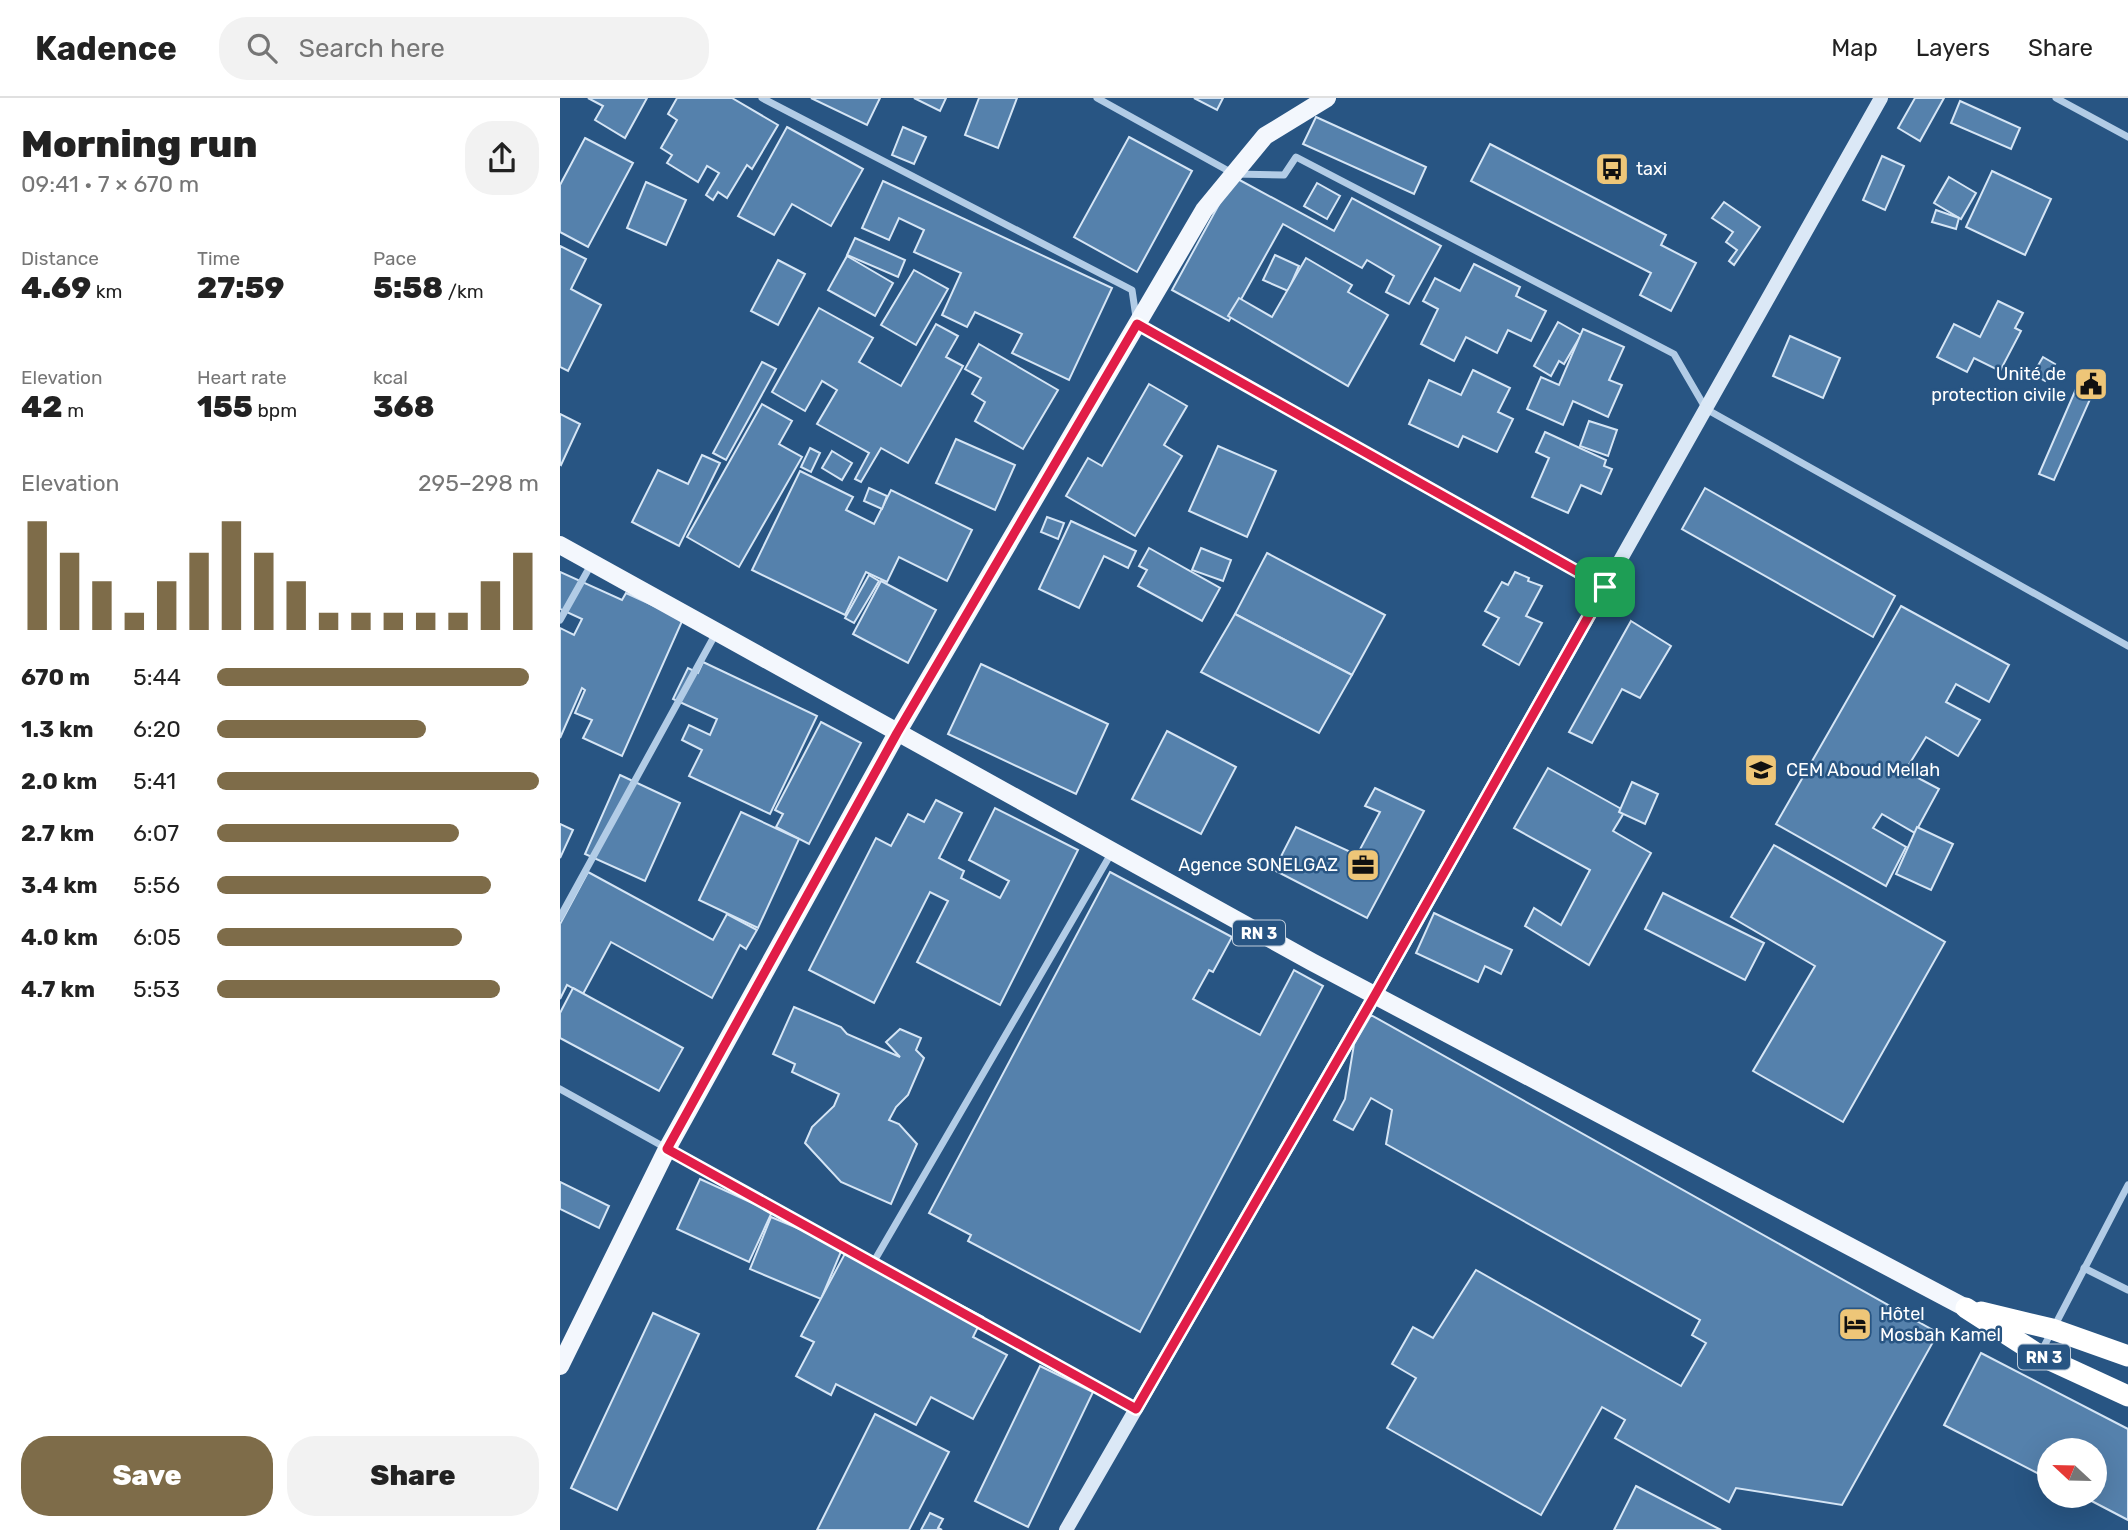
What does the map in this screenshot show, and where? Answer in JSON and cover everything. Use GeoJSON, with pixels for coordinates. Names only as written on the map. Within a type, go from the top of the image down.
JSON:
{"type":"FeatureCollection","features":[{"type":"Feature","properties":{"kind":"highway","name":"RN 3"},"geometry":{"type":"LineString","coordinates":[[1966,1308],[2052,1329],[2128,1356]]}},
{"type":"Feature","properties":{"kind":"highway","name":"RN 3"},"geometry":{"type":"LineString","coordinates":[[1966,1308],[2039,1355],[2128,1396]]}},
{"type":"Feature","properties":{"kind":"main road"},"geometry":{"type":"LineString","coordinates":[[560,1366],[667,1149],[897,733],[1205,210],[1265,136],[1327,98]]}},
{"type":"Feature","properties":{"kind":"main road","name":"RN 3"},"geometry":{"type":"LineString","coordinates":[[560,545],[1375,995],[1966,1308]]}},
{"type":"Feature","properties":{"kind":"street"},"geometry":{"type":"LineString","coordinates":[[762,98],[1132,290],[1137,324],[1605,587]]}},
{"type":"Feature","properties":{"kind":"street"},"geometry":{"type":"LineString","coordinates":[[1097,98],[1234,174],[1284,175],[1296,158],[1674,354],[1706,409],[2128,646]]}},
{"type":"Feature","properties":{"kind":"street"},"geometry":{"type":"LineString","coordinates":[[1066,1530],[1375,995],[1881,98]]}},
{"type":"Feature","properties":{"kind":"street"},"geometry":{"type":"LineString","coordinates":[[2056,98],[2128,136]]}},
{"type":"Feature","properties":{"kind":"street"},"geometry":{"type":"LineString","coordinates":[[560,620],[593,563]]}},
{"type":"Feature","properties":{"kind":"street"},"geometry":{"type":"LineString","coordinates":[[560,917],[716,632]]}},
{"type":"Feature","properties":{"kind":"street"},"geometry":{"type":"LineString","coordinates":[[873,1263],[1112,852]]}},
{"type":"Feature","properties":{"kind":"street"},"geometry":{"type":"LineString","coordinates":[[560,1089],[1136,1409]]}},
{"type":"Feature","properties":{"kind":"street"},"geometry":{"type":"LineString","coordinates":[[2039,1355],[2128,1185]]}},
{"type":"Feature","properties":{"kind":"street"},"geometry":{"type":"LineString","coordinates":[[2084,1268],[2128,1290]]}},
{"type":"Feature","properties":{"kind":"building"},"geometry":{"type":"Polygon","coordinates":[[[588,98],[647,98],[625,138],[595,120],[603,106],[588,98]]]}},
{"type":"Feature","properties":{"kind":"building"},"geometry":{"type":"Polygon","coordinates":[[[677,98],[732,98],[778,125],[752,169],[747,165],[727,198],[718,192],[713,200],[706,195],[719,173],[707,166],[698,182],[667,163],[672,155],[661,148],[677,120],[668,114],[677,98]]]}},
{"type":"Feature","properties":{"kind":"building"},"geometry":{"type":"Polygon","coordinates":[[[811,98],[880,98],[867,125],[811,98]]]}},
{"type":"Feature","properties":{"kind":"building"},"geometry":{"type":"Polygon","coordinates":[[[914,98],[946,98],[940,111],[914,98]]]}},
{"type":"Feature","properties":{"kind":"building"},"geometry":{"type":"Polygon","coordinates":[[[979,98],[1017,98],[998,148],[965,135],[979,98]]]}},
{"type":"Feature","properties":{"kind":"building"},"geometry":{"type":"Polygon","coordinates":[[[1194,98],[1223,98],[1217,110],[1194,98]]]}},
{"type":"Feature","properties":{"kind":"building"},"geometry":{"type":"Polygon","coordinates":[[[1915,98],[1944,98],[1920,141],[1898,128],[1915,98]]]}},
{"type":"Feature","properties":{"kind":"building"},"geometry":{"type":"Polygon","coordinates":[[[1960,101],[2020,128],[2011,149],[1951,123],[1960,101]]]}},
{"type":"Feature","properties":{"kind":"building"},"geometry":{"type":"Polygon","coordinates":[[[1316,117],[1426,167],[1414,194],[1303,144],[1316,117]]]}},
{"type":"Feature","properties":{"kind":"building"},"geometry":{"type":"Polygon","coordinates":[[[787,127],[863,169],[831,226],[792,204],[774,235],[738,216],[787,127]]]}},
{"type":"Feature","properties":{"kind":"building"},"geometry":{"type":"Polygon","coordinates":[[[903,127],[926,137],[914,164],[892,155],[903,127]]]}},
{"type":"Feature","properties":{"kind":"building"},"geometry":{"type":"Polygon","coordinates":[[[1129,137],[1192,171],[1137,272],[1074,237],[1129,137]]]}},
{"type":"Feature","properties":{"kind":"building"},"geometry":{"type":"Polygon","coordinates":[[[585,138],[633,163],[588,247],[560,232],[560,185],[585,138]]]}},
{"type":"Feature","properties":{"kind":"building"},"geometry":{"type":"Polygon","coordinates":[[[1490,144],[1666,235],[1661,245],[1696,263],[1671,311],[1640,295],[1651,273],[1471,181],[1490,144]]]}},
{"type":"Feature","properties":{"kind":"building"},"geometry":{"type":"Polygon","coordinates":[[[1882,156],[1904,166],[1885,210],[1863,200],[1882,156]]]}},
{"type":"Feature","properties":{"kind":"building"},"geometry":{"type":"Polygon","coordinates":[[[1992,171],[2051,199],[2025,255],[1966,227],[1992,171]]]}},
{"type":"Feature","properties":{"kind":"building"},"geometry":{"type":"Polygon","coordinates":[[[1234,177],[1334,231],[1352,198],[1441,246],[1409,304],[1386,292],[1394,276],[1367,260],[1362,268],[1283,224],[1229,321],[1172,290],[1234,177]]]}},
{"type":"Feature","properties":{"kind":"building"},"geometry":{"type":"Polygon","coordinates":[[[1949,177],[1976,193],[1961,219],[1934,203],[1949,177]]]}},
{"type":"Feature","properties":{"kind":"building"},"geometry":{"type":"Polygon","coordinates":[[[883,181],[1112,288],[1069,380],[1012,353],[1022,334],[975,312],[967,327],[942,315],[961,273],[914,252],[924,230],[899,218],[889,240],[862,228],[883,181]]]}},
{"type":"Feature","properties":{"kind":"building"},"geometry":{"type":"Polygon","coordinates":[[[646,182],[686,200],[666,245],[627,228],[646,182]]]}},
{"type":"Feature","properties":{"kind":"building"},"geometry":{"type":"Polygon","coordinates":[[[1317,183],[1340,196],[1327,219],[1304,206],[1317,183]]]}},
{"type":"Feature","properties":{"kind":"building"},"geometry":{"type":"Polygon","coordinates":[[[1724,202],[1760,227],[1734,265],[1729,261],[1737,250],[1726,242],[1733,232],[1712,218],[1724,202]]]}},
{"type":"Feature","properties":{"kind":"building"},"geometry":{"type":"Polygon","coordinates":[[[1936,210],[1959,218],[1956,229],[1932,222],[1936,210]]]}},
{"type":"Feature","properties":{"kind":"building"},"geometry":{"type":"Polygon","coordinates":[[[855,238],[905,260],[898,277],[847,255],[855,238]]]}},
{"type":"Feature","properties":{"kind":"building"},"geometry":{"type":"Polygon","coordinates":[[[560,246],[586,259],[571,289],[601,305],[568,371],[560,367],[560,246]]]}},
{"type":"Feature","properties":{"kind":"building"},"geometry":{"type":"Polygon","coordinates":[[[1275,255],[1299,266],[1288,291],[1263,280],[1275,255]]]}},
{"type":"Feature","properties":{"kind":"building"},"geometry":{"type":"Polygon","coordinates":[[[847,256],[893,283],[875,316],[828,290],[847,256]]]}},
{"type":"Feature","properties":{"kind":"building"},"geometry":{"type":"Polygon","coordinates":[[[1306,258],[1352,285],[1348,292],[1388,315],[1348,386],[1228,316],[1239,298],[1272,317],[1306,258]]]}},
{"type":"Feature","properties":{"kind":"building"},"geometry":{"type":"Polygon","coordinates":[[[778,260],[805,274],[778,325],[751,311],[778,260]]]}},
{"type":"Feature","properties":{"kind":"building"},"geometry":{"type":"Polygon","coordinates":[[[1474,264],[1520,287],[1516,296],[1546,311],[1531,341],[1508,330],[1497,353],[1466,337],[1454,361],[1421,344],[1438,309],[1423,301],[1435,278],[1460,291],[1474,264]]]}},
{"type":"Feature","properties":{"kind":"building"},"geometry":{"type":"Polygon","coordinates":[[[914,270],[948,289],[916,345],[881,325],[914,270]]]}},
{"type":"Feature","properties":{"kind":"building"},"geometry":{"type":"Polygon","coordinates":[[[1998,301],[2023,313],[2015,328],[2021,331],[2000,371],[1974,358],[1967,372],[1937,357],[1954,324],[1980,337],[1998,301]]]}},
{"type":"Feature","properties":{"kind":"building"},"geometry":{"type":"Polygon","coordinates":[[[819,308],[873,338],[859,362],[901,386],[936,324],[958,336],[946,357],[963,366],[908,463],[881,448],[861,482],[855,479],[869,453],[817,424],[837,390],[822,381],[805,411],[772,392],[819,308]]]}},
{"type":"Feature","properties":{"kind":"building"},"geometry":{"type":"Polygon","coordinates":[[[1558,322],[1581,335],[1564,364],[1559,361],[1551,376],[1534,366],[1558,322]]]}},
{"type":"Feature","properties":{"kind":"building"},"geometry":{"type":"Polygon","coordinates":[[[1583,329],[1624,347],[1609,380],[1622,385],[1608,417],[1573,401],[1563,425],[1527,409],[1541,377],[1559,385],[1583,329]]]}},
{"type":"Feature","properties":{"kind":"building"},"geometry":{"type":"Polygon","coordinates":[[[1790,336],[1840,358],[1823,398],[1773,376],[1790,336]]]}},
{"type":"Feature","properties":{"kind":"building"},"geometry":{"type":"Polygon","coordinates":[[[979,344],[1058,390],[1023,449],[975,421],[985,402],[972,394],[981,378],[965,369],[979,344]]]}},
{"type":"Feature","properties":{"kind":"building"},"geometry":{"type":"Polygon","coordinates":[[[2043,357],[2055,364],[2045,381],[2033,374],[2043,357]]]}},
{"type":"Feature","properties":{"kind":"building"},"geometry":{"type":"Polygon","coordinates":[[[762,362],[776,369],[726,460],[713,453],[762,362]]]}},
{"type":"Feature","properties":{"kind":"building"},"geometry":{"type":"Polygon","coordinates":[[[1473,370],[1510,388],[1498,412],[1513,419],[1497,452],[1463,436],[1458,447],[1409,424],[1429,380],[1461,395],[1473,370]]]}},
{"type":"Feature","properties":{"kind":"building"},"geometry":{"type":"Polygon","coordinates":[[[1149,384],[1187,406],[1164,445],[1182,456],[1135,536],[1066,496],[1088,458],[1102,466],[1149,384]]]}},
{"type":"Feature","properties":{"kind":"building"},"geometry":{"type":"Polygon","coordinates":[[[2076,389],[2091,397],[2054,480],[2039,474],[2076,389]]]}},
{"type":"Feature","properties":{"kind":"building"},"geometry":{"type":"Polygon","coordinates":[[[762,404],[792,421],[779,444],[802,457],[739,567],[687,537],[762,404]]]}},
{"type":"Feature","properties":{"kind":"building"},"geometry":{"type":"Polygon","coordinates":[[[560,414],[580,424],[561,465],[560,464],[560,414]]]}},
{"type":"Feature","properties":{"kind":"building"},"geometry":{"type":"Polygon","coordinates":[[[1589,421],[1617,430],[1608,456],[1580,446],[1589,421]]]}},
{"type":"Feature","properties":{"kind":"building"},"geometry":{"type":"Polygon","coordinates":[[[1545,432],[1606,460],[1604,466],[1612,469],[1601,494],[1581,485],[1568,513],[1532,497],[1549,458],[1536,452],[1545,432]]]}},
{"type":"Feature","properties":{"kind":"building"},"geometry":{"type":"Polygon","coordinates":[[[956,439],[1015,465],[995,510],[936,483],[956,439]]]}},
{"type":"Feature","properties":{"kind":"building"},"geometry":{"type":"Polygon","coordinates":[[[1218,446],[1276,471],[1247,537],[1189,511],[1218,446]]]}},
{"type":"Feature","properties":{"kind":"building"},"geometry":{"type":"Polygon","coordinates":[[[810,448],[820,453],[811,472],[801,467],[810,448]]]}},
{"type":"Feature","properties":{"kind":"building"},"geometry":{"type":"Polygon","coordinates":[[[832,451],[852,463],[842,480],[822,468],[832,451]]]}},
{"type":"Feature","properties":{"kind":"building"},"geometry":{"type":"Polygon","coordinates":[[[702,455],[720,463],[679,546],[632,522],[658,470],[688,484],[702,455]]]}},
{"type":"Feature","properties":{"kind":"building"},"geometry":{"type":"Polygon","coordinates":[[[800,471],[853,497],[846,510],[874,524],[891,490],[972,530],[947,581],[899,557],[887,582],[866,572],[845,615],[752,570],[800,471]]]}},
{"type":"Feature","properties":{"kind":"building"},"geometry":{"type":"Polygon","coordinates":[[[869,488],[887,496],[882,509],[864,501],[869,488]]]}},
{"type":"Feature","properties":{"kind":"building"},"geometry":{"type":"Polygon","coordinates":[[[1705,488],[1895,596],[1873,637],[1682,529],[1705,488]]]}},
{"type":"Feature","properties":{"kind":"building"},"geometry":{"type":"Polygon","coordinates":[[[1047,517],[1064,523],[1058,539],[1041,532],[1047,517]]]}},
{"type":"Feature","properties":{"kind":"building"},"geometry":{"type":"Polygon","coordinates":[[[1071,521],[1136,551],[1128,568],[1104,556],[1079,608],[1039,589],[1071,521]]]}},
{"type":"Feature","properties":{"kind":"building"},"geometry":{"type":"Polygon","coordinates":[[[1149,548],[1220,588],[1202,621],[1138,586],[1147,570],[1139,566],[1149,548]]]}},
{"type":"Feature","properties":{"kind":"building"},"geometry":{"type":"Polygon","coordinates":[[[1201,548],[1231,560],[1223,581],[1192,570],[1201,548]]]}},
{"type":"Feature","properties":{"kind":"building"},"geometry":{"type":"Polygon","coordinates":[[[1267,553],[1385,615],[1352,675],[1235,614],[1267,553]]]}},
{"type":"Feature","properties":{"kind":"building"},"geometry":{"type":"Polygon","coordinates":[[[560,572],[622,600],[626,593],[683,619],[622,756],[583,738],[592,720],[575,713],[585,690],[582,688],[560,738],[560,628],[574,635],[582,619],[560,609],[560,572]]]}},
{"type":"Feature","properties":{"kind":"building"},"geometry":{"type":"Polygon","coordinates":[[[1515,572],[1542,586],[1526,616],[1542,623],[1519,665],[1483,645],[1499,618],[1485,611],[1502,582],[1508,585],[1515,572]]]}},
{"type":"Feature","properties":{"kind":"building"},"geometry":{"type":"Polygon","coordinates":[[[869,575],[879,581],[854,623],[845,618],[869,575]]]}},
{"type":"Feature","properties":{"kind":"building"},"geometry":{"type":"Polygon","coordinates":[[[881,581],[936,610],[908,663],[853,634],[881,581]]]}},
{"type":"Feature","properties":{"kind":"building"},"geometry":{"type":"Polygon","coordinates":[[[1901,606],[2009,665],[1989,702],[1956,684],[1946,702],[1980,720],[1958,756],[1926,737],[1905,771],[1939,789],[1915,833],[1882,814],[1873,828],[1906,847],[1886,886],[1776,824],[1901,606]]]}},
{"type":"Feature","properties":{"kind":"building"},"geometry":{"type":"Polygon","coordinates":[[[1235,614],[1352,675],[1319,733],[1201,672],[1235,614]]]}},
{"type":"Feature","properties":{"kind":"building"},"geometry":{"type":"Polygon","coordinates":[[[1631,621],[1671,646],[1640,698],[1622,689],[1592,743],[1569,732],[1631,621]]]}},
{"type":"Feature","properties":{"kind":"building"},"geometry":{"type":"Polygon","coordinates":[[[703,662],[817,716],[770,814],[689,776],[702,750],[682,740],[689,725],[710,735],[717,719],[673,699],[688,668],[698,673],[703,662]]]}},
{"type":"Feature","properties":{"kind":"building"},"geometry":{"type":"Polygon","coordinates":[[[981,664],[1108,724],[1076,794],[948,734],[981,664]]]}},
{"type":"Feature","properties":{"kind":"building"},"geometry":{"type":"Polygon","coordinates":[[[821,722],[861,743],[809,844],[776,827],[783,814],[775,810],[821,722]]]}},
{"type":"Feature","properties":{"kind":"building"},"geometry":{"type":"Polygon","coordinates":[[[1167,731],[1236,767],[1201,834],[1132,799],[1167,731]]]}},
{"type":"Feature","properties":{"kind":"building"},"geometry":{"type":"Polygon","coordinates":[[[1548,768],[1625,811],[1613,831],[1651,853],[1589,965],[1525,926],[1534,908],[1561,925],[1590,870],[1514,828],[1548,768]]]}},
{"type":"Feature","properties":{"kind":"building"},"geometry":{"type":"Polygon","coordinates":[[[620,775],[680,803],[645,881],[585,854],[620,775]]]}},
{"type":"Feature","properties":{"kind":"building"},"geometry":{"type":"Polygon","coordinates":[[[1632,782],[1658,794],[1645,824],[1619,812],[1632,782]]]}},
{"type":"Feature","properties":{"kind":"building"},"geometry":{"type":"Polygon","coordinates":[[[1375,788],[1424,811],[1367,918],[1274,870],[1296,827],[1357,855],[1380,812],[1365,806],[1375,788]]]}},
{"type":"Feature","properties":{"kind":"building"},"geometry":{"type":"Polygon","coordinates":[[[936,800],[962,813],[939,858],[964,871],[961,878],[1000,898],[1009,881],[969,860],[995,808],[1078,850],[1000,1005],[917,962],[948,901],[930,892],[874,1003],[809,970],[876,838],[891,846],[908,814],[924,822],[936,800]]]}},
{"type":"Feature","properties":{"kind":"building"},"geometry":{"type":"Polygon","coordinates":[[[741,812],[799,839],[758,928],[699,900],[741,812]]]}},
{"type":"Feature","properties":{"kind":"building"},"geometry":{"type":"Polygon","coordinates":[[[560,824],[573,830],[560,858],[560,824]]]}},
{"type":"Feature","properties":{"kind":"building"},"geometry":{"type":"Polygon","coordinates":[[[1917,827],[1953,844],[1931,890],[1896,874],[1917,827]]]}},
{"type":"Feature","properties":{"kind":"building"},"geometry":{"type":"Polygon","coordinates":[[[1774,845],[1945,942],[1843,1122],[1753,1071],[1815,966],[1731,917],[1774,845]]]}},
{"type":"Feature","properties":{"kind":"building"},"geometry":{"type":"Polygon","coordinates":[[[588,872],[713,940],[727,914],[757,930],[746,949],[740,945],[712,998],[611,942],[583,994],[567,985],[560,999],[560,924],[588,872]]]}},
{"type":"Feature","properties":{"kind":"building"},"geometry":{"type":"Polygon","coordinates":[[[1110,872],[1232,937],[1213,972],[1209,970],[1193,999],[1260,1035],[1294,970],[1323,986],[1140,1332],[968,1241],[971,1235],[929,1213],[1110,872]]]}},
{"type":"Feature","properties":{"kind":"building"},"geometry":{"type":"Polygon","coordinates":[[[1663,893],[1764,943],[1745,980],[1645,929],[1663,893]]]}},
{"type":"Feature","properties":{"kind":"building"},"geometry":{"type":"Polygon","coordinates":[[[1434,913],[1512,950],[1501,974],[1485,966],[1478,982],[1416,953],[1434,913]]]}},
{"type":"Feature","properties":{"kind":"building"},"geometry":{"type":"Polygon","coordinates":[[[573,988],[683,1048],[659,1091],[560,1038],[560,1013],[573,988]]]}},
{"type":"Feature","properties":{"kind":"building"},"geometry":{"type":"Polygon","coordinates":[[[794,1007],[900,1057],[886,1042],[900,1029],[921,1038],[916,1050],[924,1058],[908,1095],[896,1107],[889,1120],[899,1124],[917,1144],[891,1204],[841,1182],[805,1143],[812,1127],[834,1106],[839,1094],[792,1072],[795,1064],[773,1054],[794,1007]]]}},
{"type":"Feature","properties":{"kind":"building"},"geometry":{"type":"Polygon","coordinates":[[[1371,1015],[1938,1333],[1842,1505],[1736,1488],[1729,1502],[1615,1438],[1625,1420],[1602,1407],[1541,1515],[1387,1428],[1416,1378],[1392,1364],[1413,1327],[1433,1338],[1476,1270],[1681,1386],[1706,1343],[1692,1335],[1700,1320],[1386,1144],[1392,1110],[1371,1098],[1353,1130],[1334,1120],[1345,1099],[1354,1044],[1371,1015]]]}},
{"type":"Feature","properties":{"kind":"building"},"geometry":{"type":"Polygon","coordinates":[[[700,1179],[772,1212],[749,1262],[677,1229],[700,1179]]]}},
{"type":"Feature","properties":{"kind":"building"},"geometry":{"type":"Polygon","coordinates":[[[560,1182],[609,1206],[599,1228],[560,1209],[560,1182]]]}},
{"type":"Feature","properties":{"kind":"building"},"geometry":{"type":"Polygon","coordinates":[[[771,1217],[843,1247],[821,1299],[750,1269],[771,1217]]]}},
{"type":"Feature","properties":{"kind":"building"},"geometry":{"type":"Polygon","coordinates":[[[849,1246],[983,1317],[973,1337],[1007,1355],[973,1419],[931,1397],[916,1425],[836,1384],[831,1395],[796,1376],[814,1342],[801,1336],[849,1246]]]}},
{"type":"Feature","properties":{"kind":"building"},"geometry":{"type":"Polygon","coordinates":[[[653,1313],[699,1334],[617,1510],[571,1488],[653,1313]]]}},
{"type":"Feature","properties":{"kind":"building"},"geometry":{"type":"Polygon","coordinates":[[[1981,1353],[2128,1429],[2128,1520],[2105,1508],[2107,1438],[2037,1438],[2037,1473],[1944,1425],[1981,1353]]]}},
{"type":"Feature","properties":{"kind":"building"},"geometry":{"type":"Polygon","coordinates":[[[1040,1366],[1093,1392],[1028,1527],[975,1501],[1040,1366]]]}},
{"type":"Feature","properties":{"kind":"building"},"geometry":{"type":"Polygon","coordinates":[[[875,1414],[949,1452],[909,1530],[817,1530],[875,1414]]]}},
{"type":"Feature","properties":{"kind":"building"},"geometry":{"type":"Polygon","coordinates":[[[1636,1486],[1721,1530],[1614,1530],[1636,1486]]]}},
{"type":"Feature","properties":{"kind":"building"},"geometry":{"type":"Polygon","coordinates":[[[930,1513],[943,1519],[938,1528],[942,1530],[921,1530],[930,1513]]]}},
{"type":"Feature","properties":{"kind":"place","name":"taxi"},"geometry":{"type":"Point","coordinates":[1612,169]}},
{"type":"Feature","properties":{"kind":"place","name":"Unité de protection civile"},"geometry":{"type":"Point","coordinates":[2091,384]}},
{"type":"Feature","properties":{"kind":"place","name":"CEM Aboud Mellah"},"geometry":{"type":"Point","coordinates":[1761,770]}},
{"type":"Feature","properties":{"kind":"place","name":"Agence SONELGAZ"},"geometry":{"type":"Point","coordinates":[1363,865]}},
{"type":"Feature","properties":{"kind":"place","name":"Hôtel Mosbah Kamel"},"geometry":{"type":"Point","coordinates":[1855,1324]}},
{"type":"Feature","properties":{"kind":"route"},"geometry":{"type":"LineString","coordinates":[[1137,324],[1605,587],[1375,995],[1136,1409],[667,1149],[897,733],[1137,324]]}}]}
